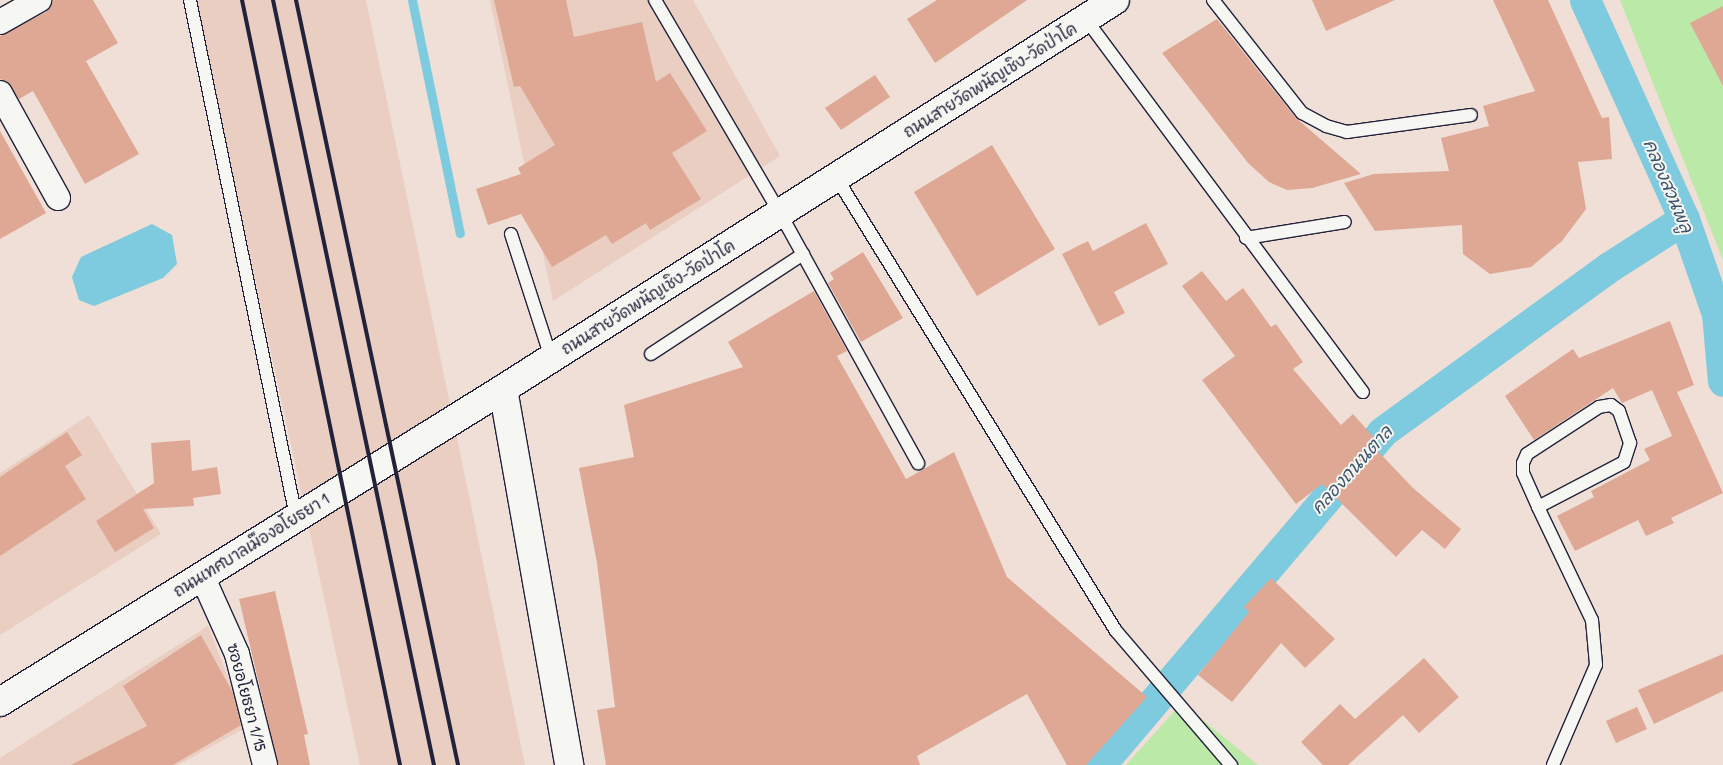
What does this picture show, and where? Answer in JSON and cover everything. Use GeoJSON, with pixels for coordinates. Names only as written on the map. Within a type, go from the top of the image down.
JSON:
{"type":"FeatureCollection","features":[{"type":"Feature","properties":{"kind":"main road","name":"ถนนสายวัดพนัญเชิง-วัดป่าโค"},"geometry":{"type":"LineString","coordinates":[[503,389],[1110,1]]}},
{"type":"Feature","properties":{"kind":"main road","name":"ถนนเทศบาลเมืองอโยธยา 1"},"geometry":{"type":"LineString","coordinates":[[0,702],[503,389]]}},
{"type":"Feature","properties":{"kind":"main road"},"geometry":{"type":"LineString","coordinates":[[503,389],[569,765]]}},
{"type":"Feature","properties":{"kind":"street"},"geometry":{"type":"LineString","coordinates":[[0,22],[39,0]]}},
{"type":"Feature","properties":{"kind":"street"},"geometry":{"type":"LineString","coordinates":[[0,93],[58,198]]}},
{"type":"Feature","properties":{"kind":"street","name":"ซอยอโยธยา 1/15"},"geometry":{"type":"LineString","coordinates":[[202,576],[238,654],[265,765]]}},
{"type":"Feature","properties":{"kind":"lane"},"geometry":{"type":"LineString","coordinates":[[190,0],[296,517]]}},
{"type":"Feature","properties":{"kind":"lane"},"geometry":{"type":"LineString","coordinates":[[655,0],[780,213],[918,463]]}},
{"type":"Feature","properties":{"kind":"lane"},"geometry":{"type":"LineString","coordinates":[[1213,0],[1302,113],[1326,126],[1347,132],[1471,115]]}},
{"type":"Feature","properties":{"kind":"lane"},"geometry":{"type":"LineString","coordinates":[[1086,18],[1246,238],[1363,392]]}},
{"type":"Feature","properties":{"kind":"lane"},"geometry":{"type":"LineString","coordinates":[[836,177],[1116,631],[1141,663],[1182,706],[1231,765]]}},
{"type":"Feature","properties":{"kind":"lane"},"geometry":{"type":"LineString","coordinates":[[1246,238],[1345,222]]}},
{"type":"Feature","properties":{"kind":"lane"},"geometry":{"type":"LineString","coordinates":[[511,234],[551,358]]}},
{"type":"Feature","properties":{"kind":"lane"},"geometry":{"type":"LineString","coordinates":[[651,354],[802,254]]}},
{"type":"Feature","properties":{"kind":"lane"},"geometry":{"type":"LineString","coordinates":[[1538,507],[1624,462],[1630,443],[1619,411],[1611,405],[1599,406],[1527,454],[1523,473],[1538,507],[1592,620],[1596,665],[1553,765]]}},
{"type":"Feature","properties":{"kind":"shaded area"},"geometry":{"type":"Polygon","coordinates":[[[195,0],[366,0],[525,765],[360,765],[195,0]]]}},
{"type":"Feature","properties":{"kind":"shaded area"},"geometry":{"type":"Polygon","coordinates":[[[490,0],[693,0],[780,156],[553,301],[490,0]]]}},
{"type":"Feature","properties":{"kind":"shaded area"},"geometry":{"type":"Polygon","coordinates":[[[89,415],[161,534],[0,635],[0,473],[89,415]]]}},
{"type":"Feature","properties":{"kind":"shaded area"},"geometry":{"type":"Polygon","coordinates":[[[208,626],[247,727],[178,765],[0,765],[0,758],[208,626]]]}},
{"type":"Feature","properties":{"kind":"green space"},"geometry":{"type":"Polygon","coordinates":[[[1620,0],[1723,0],[1723,260],[1620,0]]]}},
{"type":"Feature","properties":{"kind":"green space"},"geometry":{"type":"Polygon","coordinates":[[[1182,703],[1258,765],[1126,765],[1182,703]]]}},
{"type":"Feature","properties":{"kind":"water"},"geometry":{"type":"Polygon","coordinates":[[[152,224],[172,235],[177,264],[163,278],[94,306],[79,300],[72,277],[81,257],[152,224]]]}},
{"type":"Feature","properties":{"kind":"building"},"geometry":{"type":"Polygon","coordinates":[[[53,0],[93,0],[118,43],[86,61],[139,154],[85,184],[33,91],[19,99],[7,82],[0,79],[0,36],[46,12],[53,0]]]}},
{"type":"Feature","properties":{"kind":"building"},"geometry":{"type":"Polygon","coordinates":[[[494,0],[566,0],[574,37],[642,22],[656,82],[670,73],[707,131],[672,153],[701,199],[650,230],[646,223],[612,244],[606,235],[552,267],[521,214],[488,225],[476,189],[521,174],[518,168],[555,145],[520,86],[514,87],[494,0]]]}},
{"type":"Feature","properties":{"kind":"building"},"geometry":{"type":"Polygon","coordinates":[[[937,0],[1027,0],[935,63],[907,19],[937,0]]]}},
{"type":"Feature","properties":{"kind":"building"},"geometry":{"type":"Polygon","coordinates":[[[1312,0],[1395,0],[1326,31],[1312,0]]]}},
{"type":"Feature","properties":{"kind":"building"},"geometry":{"type":"Polygon","coordinates":[[[1493,0],[1548,0],[1602,118],[1609,117],[1612,159],[1578,162],[1586,209],[1562,241],[1531,267],[1490,274],[1463,254],[1462,225],[1375,231],[1344,183],[1374,174],[1449,171],[1441,138],[1489,126],[1483,106],[1535,91],[1493,0]]]}},
{"type":"Feature","properties":{"kind":"building"},"geometry":{"type":"Polygon","coordinates":[[[1723,6],[1723,86],[1690,23],[1723,6]]]}},
{"type":"Feature","properties":{"kind":"building"},"geometry":{"type":"Polygon","coordinates":[[[1217,19],[1296,118],[1361,174],[1312,188],[1287,190],[1269,182],[1248,163],[1162,53],[1217,19]]]}},
{"type":"Feature","properties":{"kind":"building"},"geometry":{"type":"Polygon","coordinates":[[[875,75],[890,97],[841,130],[825,108],[875,75]]]}},
{"type":"Feature","properties":{"kind":"building"},"geometry":{"type":"Polygon","coordinates":[[[0,131],[46,213],[0,239],[0,131]]]}},
{"type":"Feature","properties":{"kind":"building"},"geometry":{"type":"Polygon","coordinates":[[[992,145],[1055,249],[977,296],[914,192],[992,145]]]}},
{"type":"Feature","properties":{"kind":"building"},"geometry":{"type":"Polygon","coordinates":[[[1146,223],[1168,264],[1114,292],[1125,313],[1099,326],[1062,254],[1088,241],[1093,251],[1146,223]]]}},
{"type":"Feature","properties":{"kind":"building"},"geometry":{"type":"Polygon","coordinates":[[[863,252],[903,318],[861,342],[828,283],[834,279],[830,273],[863,252]]]}},
{"type":"Feature","properties":{"kind":"building"},"geometry":{"type":"Polygon","coordinates":[[[1202,271],[1226,301],[1243,288],[1271,327],[1276,324],[1303,362],[1293,369],[1341,425],[1353,414],[1377,441],[1372,445],[1413,488],[1461,529],[1445,549],[1422,530],[1396,557],[1322,484],[1296,504],[1202,380],[1235,356],[1182,286],[1202,271]]]}},
{"type":"Feature","properties":{"kind":"building"},"geometry":{"type":"Polygon","coordinates":[[[814,291],[847,351],[837,356],[906,479],[954,452],[1007,577],[1147,697],[1086,765],[1067,765],[1027,694],[917,756],[920,765],[606,765],[597,710],[615,707],[597,563],[579,468],[634,457],[624,405],[743,367],[728,342],[814,291]]]}},
{"type":"Feature","properties":{"kind":"building"},"geometry":{"type":"Polygon","coordinates":[[[1670,321],[1694,385],[1677,392],[1723,493],[1671,518],[1674,523],[1646,536],[1638,520],[1575,551],[1557,516],[1594,497],[1591,491],[1650,460],[1644,449],[1672,436],[1652,390],[1622,403],[1613,388],[1534,440],[1505,396],[1573,349],[1579,358],[1670,321]]]}},
{"type":"Feature","properties":{"kind":"building"},"geometry":{"type":"Polygon","coordinates":[[[67,432],[82,455],[65,466],[86,499],[0,556],[0,477],[67,432]]]}},
{"type":"Feature","properties":{"kind":"building"},"geometry":{"type":"Polygon","coordinates":[[[190,440],[192,471],[217,467],[221,494],[193,498],[194,506],[143,509],[154,528],[115,552],[96,521],[154,483],[151,443],[190,440]]]}},
{"type":"Feature","properties":{"kind":"building"},"geometry":{"type":"Polygon","coordinates":[[[1271,578],[1335,639],[1305,668],[1281,643],[1232,702],[1198,675],[1249,612],[1244,607],[1271,578]]]}},
{"type":"Feature","properties":{"kind":"building"},"geometry":{"type":"Polygon","coordinates":[[[275,591],[308,734],[304,735],[310,765],[278,765],[239,599],[275,591]]]}},
{"type":"Feature","properties":{"kind":"building"},"geometry":{"type":"Polygon","coordinates":[[[201,635],[233,693],[241,725],[173,765],[71,765],[147,726],[123,686],[201,635]]]}},
{"type":"Feature","properties":{"kind":"building"},"geometry":{"type":"Polygon","coordinates":[[[1723,654],[1723,691],[1654,724],[1638,690],[1723,654]]]}},
{"type":"Feature","properties":{"kind":"building"},"geometry":{"type":"Polygon","coordinates":[[[1424,658],[1459,697],[1419,733],[1403,715],[1348,765],[1323,765],[1301,742],[1340,704],[1355,719],[1424,658]]]}},
{"type":"Feature","properties":{"kind":"building"},"geometry":{"type":"Polygon","coordinates":[[[1637,707],[1647,729],[1616,743],[1606,721],[1637,707]]]}},
{"type":"Feature","properties":{"kind":"waterway"},"geometry":{"type":"LineString","coordinates":[[412,0],[460,233]]}},
{"type":"Feature","properties":{"kind":"waterway","name":"คลองสวนพลู"},"geometry":{"type":"LineString","coordinates":[[1585,0],[1684,219],[1717,314],[1723,381]]}},
{"type":"Feature","properties":{"kind":"waterway","name":"คลองถนนตาล"},"geometry":{"type":"LineString","coordinates":[[1100,765],[1382,432],[1609,267],[1684,219]]}},
{"type":"Feature","properties":{"kind":"railway"},"geometry":{"type":"LineString","coordinates":[[242,0],[400,765]]}},
{"type":"Feature","properties":{"kind":"railway"},"geometry":{"type":"LineString","coordinates":[[273,0],[434,765]]}},
{"type":"Feature","properties":{"kind":"railway"},"geometry":{"type":"LineString","coordinates":[[296,0],[458,765]]}}]}
